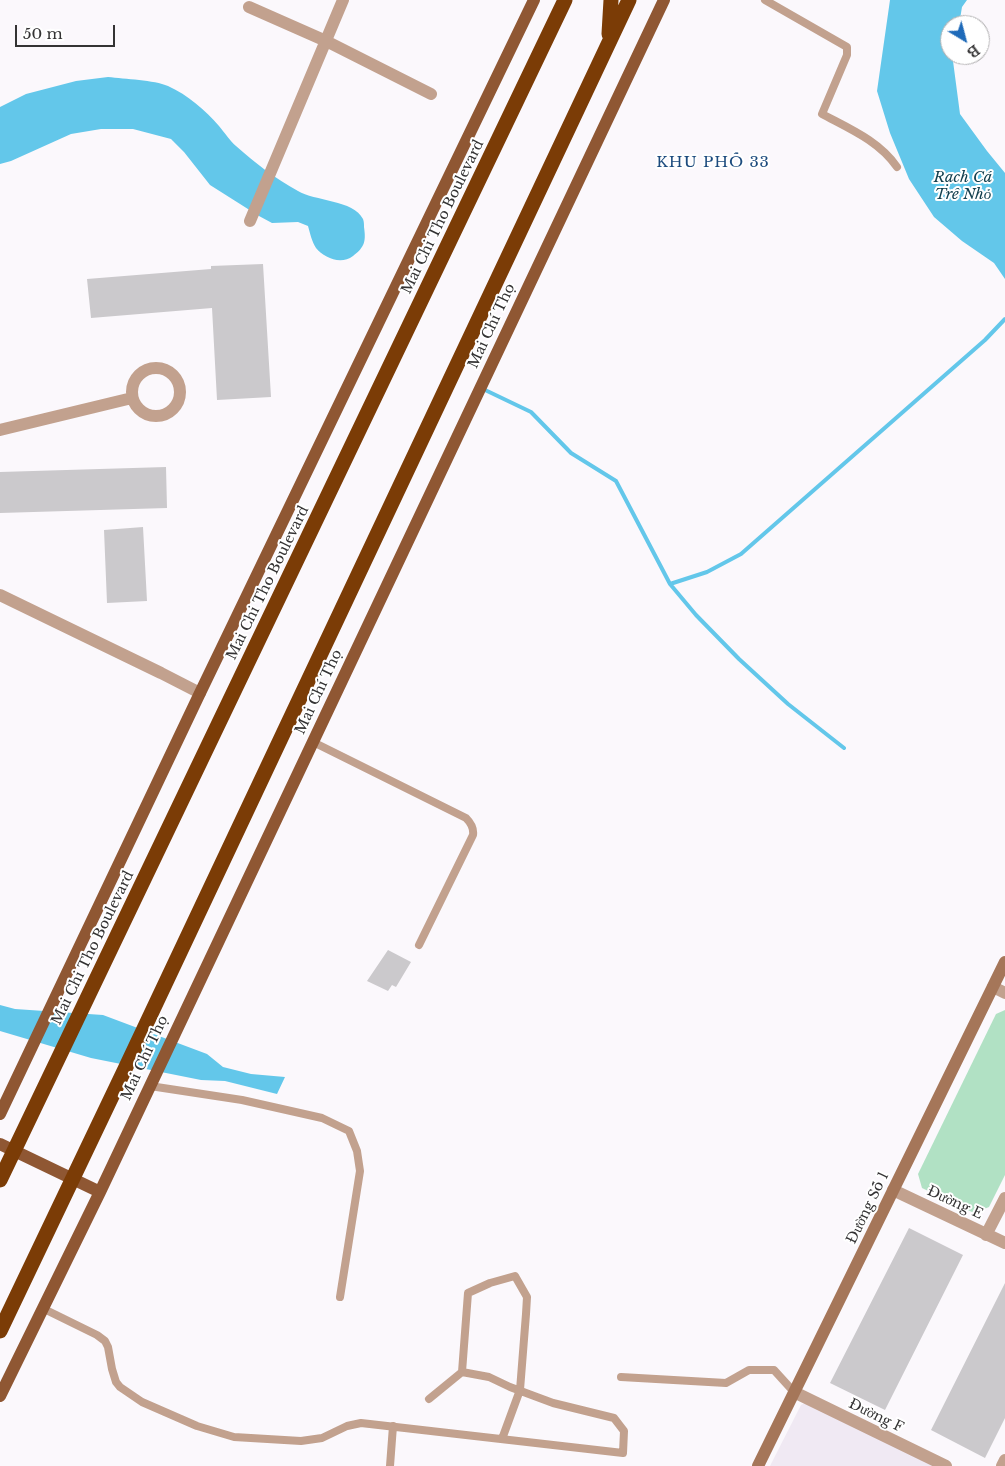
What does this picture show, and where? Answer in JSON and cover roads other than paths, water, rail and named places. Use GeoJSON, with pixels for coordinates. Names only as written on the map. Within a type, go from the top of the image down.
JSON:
{"type":"FeatureCollection","features":[{"type":"Feature","properties":{"kind":"highway","name":"Mai Chi Tho Boulevard"},"geometry":{"type":"LineString","coordinates":[[0,1180],[7,1148],[565,0]]}},
{"type":"Feature","properties":{"kind":"highway"},"geometry":{"type":"LineString","coordinates":[[607,45],[611,17],[611,0]]}},
{"type":"Feature","properties":{"kind":"highway"},"geometry":{"type":"LineString","coordinates":[[607,45],[629,0]]}},
{"type":"Feature","properties":{"kind":"highway","name":"Mai Chí Thọ"},"geometry":{"type":"LineString","coordinates":[[0,1331],[607,45]]}},
{"type":"Feature","properties":{"kind":"main road","name":"Mai Chi Tho Boulevard"},"geometry":{"type":"LineString","coordinates":[[0,1114],[200,693],[534,0]]}},
{"type":"Feature","properties":{"kind":"main road","name":"Mai Chí Thọ"},"geometry":{"type":"LineString","coordinates":[[0,1396],[100,1192],[664,0]]}},
{"type":"Feature","properties":{"kind":"main road"},"geometry":{"type":"LineString","coordinates":[[7,1148],[100,1192]]}},
{"type":"Feature","properties":{"kind":"street"},"geometry":{"type":"LineString","coordinates":[[250,221],[343,0]]}},
{"type":"Feature","properties":{"kind":"street"},"geometry":{"type":"LineString","coordinates":[[249,7],[326,41],[431,94]]}},
{"type":"Feature","properties":{"kind":"street"},"geometry":{"type":"LineString","coordinates":[[0,430],[132,398]]}},
{"type":"Feature","properties":{"kind":"street"},"geometry":{"type":"LineString","coordinates":[[0,595],[200,693]]}},
{"type":"Feature","properties":{"kind":"street","name":"Đường Số 1"},"geometry":{"type":"LineString","coordinates":[[758,1466],[893,1190],[999,990],[1005,962]]}},
{"type":"Feature","properties":{"kind":"street","name":"Đường E"},"geometry":{"type":"LineString","coordinates":[[893,1190],[1005,1244]]}},
{"type":"Feature","properties":{"kind":"street"},"geometry":{"type":"LineString","coordinates":[[986,1235],[1005,1198]]}},
{"type":"Feature","properties":{"kind":"street","name":"Đường F"},"geometry":{"type":"LineString","coordinates":[[794,1392],[946,1466]]}},
{"type":"Feature","properties":{"kind":"street"},"geometry":{"type":"LineString","coordinates":[[1002,1466],[1005,1460]]}},
{"type":"Feature","properties":{"kind":"lane"},"geometry":{"type":"LineString","coordinates":[[765,0],[847,47],[848,55],[822,114],[873,142],[890,156],[898,167]]}},
{"type":"Feature","properties":{"kind":"lane"},"geometry":{"type":"LineString","coordinates":[[313,742],[466,818],[470,822],[474,830],[473,835],[419,945]]}},
{"type":"Feature","properties":{"kind":"lane"},"geometry":{"type":"LineString","coordinates":[[150,1086],[242,1100],[322,1118],[348,1131],[358,1151],[360,1171],[340,1296]]}},
{"type":"Feature","properties":{"kind":"lane"},"geometry":{"type":"LineString","coordinates":[[429,1399],[462,1372],[468,1293],[490,1283],[515,1276],[527,1298],[520,1390],[502,1439]]}},
{"type":"Feature","properties":{"kind":"lane"},"geometry":{"type":"LineString","coordinates":[[42,1308],[97,1335],[104,1341],[108,1347],[116,1382],[126,1392],[142,1402],[197,1426],[234,1437],[301,1442],[322,1438],[347,1426],[360,1423],[623,1453],[624,1431],[614,1418],[553,1403],[489,1376],[462,1372]]}},
{"type":"Feature","properties":{"kind":"lane"},"geometry":{"type":"LineString","coordinates":[[621,1377],[726,1383],[749,1370],[774,1370],[794,1392]]}},
{"type":"Feature","properties":{"kind":"lane"},"geometry":{"type":"LineString","coordinates":[[390,1466],[394,1426]]}},
{"type":"Feature","properties":{"kind":"water","name":"Rạch Cá Trê Nhỏ"},"geometry":{"type":"Polygon","coordinates":[[[890,0],[967,0],[962,7],[961,15],[940,15],[940,65],[954,65],[960,114],[1005,173],[1005,279],[994,263],[962,241],[934,217],[909,179],[890,133],[877,91],[890,0]]]}},
{"type":"Feature","properties":{"kind":"water"},"geometry":{"type":"Polygon","coordinates":[[[108,77],[155,82],[168,86],[196,103],[236,146],[274,176],[305,194],[343,204],[358,213],[364,223],[365,240],[362,247],[348,259],[338,260],[323,255],[316,248],[308,226],[298,222],[272,223],[259,216],[210,185],[184,152],[171,139],[133,129],[101,129],[71,134],[11,161],[0,164],[0,107],[26,94],[76,81],[108,77]]]}},
{"type":"Feature","properties":{"kind":"water"},"geometry":{"type":"Polygon","coordinates":[[[0,1005],[15,1009],[103,1015],[207,1054],[223,1067],[251,1074],[285,1077],[277,1094],[225,1081],[201,1080],[91,1058],[0,1031],[0,1005]]]}},
{"type":"Feature","properties":{"kind":"waterway"},"geometry":{"type":"LineString","coordinates":[[670,584],[707,572],[741,554],[985,340],[1005,319]]}},
{"type":"Feature","properties":{"kind":"waterway"},"geometry":{"type":"LineString","coordinates":[[483,389],[531,412],[571,453],[616,481],[670,584],[696,615],[739,659],[788,704],[844,748]]}},
{"type":"Feature","properties":{"kind":"district","name":"KHU PHỐ 33"},"geometry":{"type":"Point","coordinates":[713,163]}}]}
